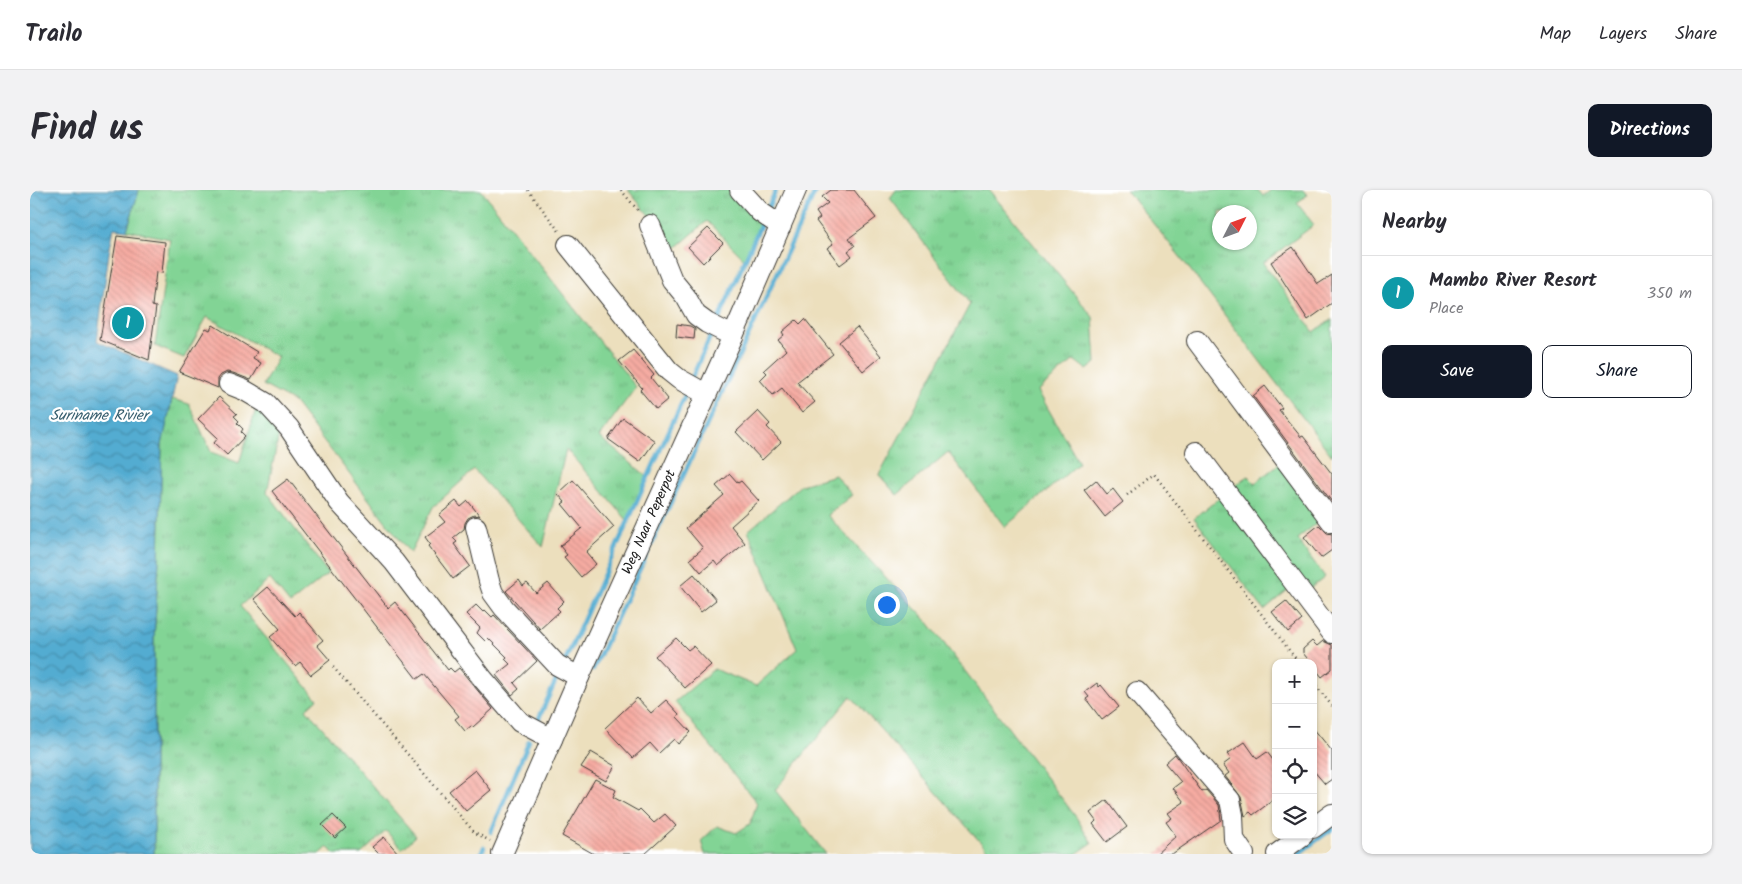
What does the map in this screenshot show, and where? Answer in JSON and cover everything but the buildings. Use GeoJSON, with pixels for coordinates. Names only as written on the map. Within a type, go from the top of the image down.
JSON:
{"type":"FeatureCollection","features":[{"type":"Feature","properties":{"kind":"street"},"geometry":{"type":"LineString","coordinates":[[740,190],[760,212],[781,226]]}},
{"type":"Feature","properties":{"kind":"street","name":"Weg Naar Peperpot"},"geometry":{"type":"LineString","coordinates":[[503,851],[579,677],[733,336],[796,190]]}},
{"type":"Feature","properties":{"kind":"street"},"geometry":{"type":"LineString","coordinates":[[650,226],[672,280],[686,297],[696,315],[707,323],[733,336]]}},
{"type":"Feature","properties":{"kind":"street"},"geometry":{"type":"LineString","coordinates":[[568,244],[669,371],[679,379],[706,394]]}},
{"type":"Feature","properties":{"kind":"street"},"geometry":{"type":"LineString","coordinates":[[1198,341],[1332,522]]}},
{"type":"Feature","properties":{"kind":"street"},"geometry":{"type":"LineString","coordinates":[[229,384],[244,390],[266,403],[289,428],[339,502],[394,562],[483,679],[520,722],[552,739]]}},
{"type":"Feature","properties":{"kind":"street"},"geometry":{"type":"LineString","coordinates":[[1196,452],[1332,633]]}},
{"type":"Feature","properties":{"kind":"street"},"geometry":{"type":"LineString","coordinates":[[476,527],[493,593],[504,608],[557,664],[579,677]]}},
{"type":"Feature","properties":{"kind":"street"},"geometry":{"type":"LineString","coordinates":[[1137,692],[1230,800],[1233,814],[1234,838],[1244,854]]}},
{"type":"Feature","properties":{"kind":"street"},"geometry":{"type":"LineString","coordinates":[[1317,825],[1332,814]]}},
{"type":"Feature","properties":{"kind":"street"},"geometry":{"type":"LineString","coordinates":[[1277,854],[1298,839]]}},
{"type":"Feature","properties":{"kind":"path"},"geometry":{"type":"LineString","coordinates":[[528,190],[568,244]]}},
{"type":"Feature","properties":{"kind":"path"},"geometry":{"type":"LineString","coordinates":[[621,190],[650,226]]}},
{"type":"Feature","properties":{"kind":"path"},"geometry":{"type":"LineString","coordinates":[[1127,495],[1154,474],[1296,659]]}},
{"type":"Feature","properties":{"kind":"path"},"geometry":{"type":"LineString","coordinates":[[333,666],[474,832],[503,851]]}},
{"type":"Feature","properties":{"kind":"path"},"geometry":{"type":"LineString","coordinates":[[1317,687],[1332,706]]}},
{"type":"Feature","properties":{"kind":"green space"},"geometry":{"type":"Polygon","coordinates":[[[139,190],[481,190],[636,387],[599,437],[648,477],[628,521],[566,449],[543,547],[474,470],[433,507],[410,553],[294,402],[263,385],[278,357],[207,317],[184,358],[155,346],[170,239],[127,230],[139,190]]]}},
{"type":"Feature","properties":{"kind":"green space"},"geometry":{"type":"Polygon","coordinates":[[[628,190],[732,190],[761,224],[745,260],[707,221],[676,248],[628,190]]]}},
{"type":"Feature","properties":{"kind":"green space"},"geometry":{"type":"Polygon","coordinates":[[[896,190],[989,190],[1093,317],[1096,363],[1087,370],[1074,360],[1038,391],[1079,463],[1005,527],[948,452],[897,495],[879,475],[970,304],[890,198],[896,190]]]}},
{"type":"Feature","properties":{"kind":"green space"},"geometry":{"type":"Polygon","coordinates":[[[1126,190],[1258,190],[1263,196],[1271,190],[1303,190],[1307,195],[1297,203],[1314,225],[1263,263],[1314,332],[1332,319],[1332,456],[1182,259],[1126,190]]]}},
{"type":"Feature","properties":{"kind":"green space"},"geometry":{"type":"Polygon","coordinates":[[[172,399],[189,404],[211,452],[239,463],[256,409],[282,420],[267,492],[328,573],[290,604],[270,579],[240,606],[317,699],[306,709],[416,836],[402,849],[386,831],[361,854],[334,854],[328,847],[320,854],[154,854],[154,638],[159,560],[162,445],[172,399]]]}},
{"type":"Feature","properties":{"kind":"green space"},"geometry":{"type":"Polygon","coordinates":[[[1280,463],[1321,520],[1297,539],[1325,577],[1299,598],[1290,588],[1264,610],[1194,518],[1248,476],[1255,483],[1280,463]]]}},
{"type":"Feature","properties":{"kind":"green space"},"geometry":{"type":"Polygon","coordinates":[[[835,475],[852,495],[827,515],[927,621],[1076,817],[1092,843],[1076,854],[991,854],[851,696],[775,790],[826,854],[705,854],[701,841],[717,826],[736,833],[750,824],[757,803],[675,702],[714,669],[756,686],[797,649],[748,531],[801,485],[835,475]]]}},
{"type":"Feature","properties":{"kind":"water","name":"Suriname Rivier"},"geometry":{"type":"Polygon","coordinates":[[[30,190],[139,190],[127,230],[114,228],[97,341],[177,376],[162,445],[159,560],[154,638],[154,854],[30,854],[30,190]]]}},
{"type":"Feature","properties":{"kind":"waterway"},"geometry":{"type":"LineString","coordinates":[[767,210],[776,190]]}},
{"type":"Feature","properties":{"kind":"waterway"},"geometry":{"type":"LineString","coordinates":[[593,670],[816,190]]}},
{"type":"Feature","properties":{"kind":"waterway"},"geometry":{"type":"LineString","coordinates":[[718,321],[761,224]]}},
{"type":"Feature","properties":{"kind":"waterway"},"geometry":{"type":"LineString","coordinates":[[691,380],[711,335]]}},
{"type":"Feature","properties":{"kind":"waterway"},"geometry":{"type":"LineString","coordinates":[[565,661],[686,393]]}},
{"type":"Feature","properties":{"kind":"waterway"},"geometry":{"type":"LineString","coordinates":[[539,718],[558,676]]}},
{"type":"Feature","properties":{"kind":"waterway"},"geometry":{"type":"LineString","coordinates":[[491,832],[529,741]]}},
{"type":"Feature","properties":{"kind":"waterway"},"geometry":{"type":"LineString","coordinates":[[1298,854],[1332,829]]}},
{"type":"Feature","properties":{"kind":"waterway"},"geometry":{"type":"LineString","coordinates":[[481,854],[484,847]]}},
{"type":"Feature","properties":{"kind":"place","name":"Mambo River Resort"},"geometry":{"type":"Point","coordinates":[128,323]}}]}
